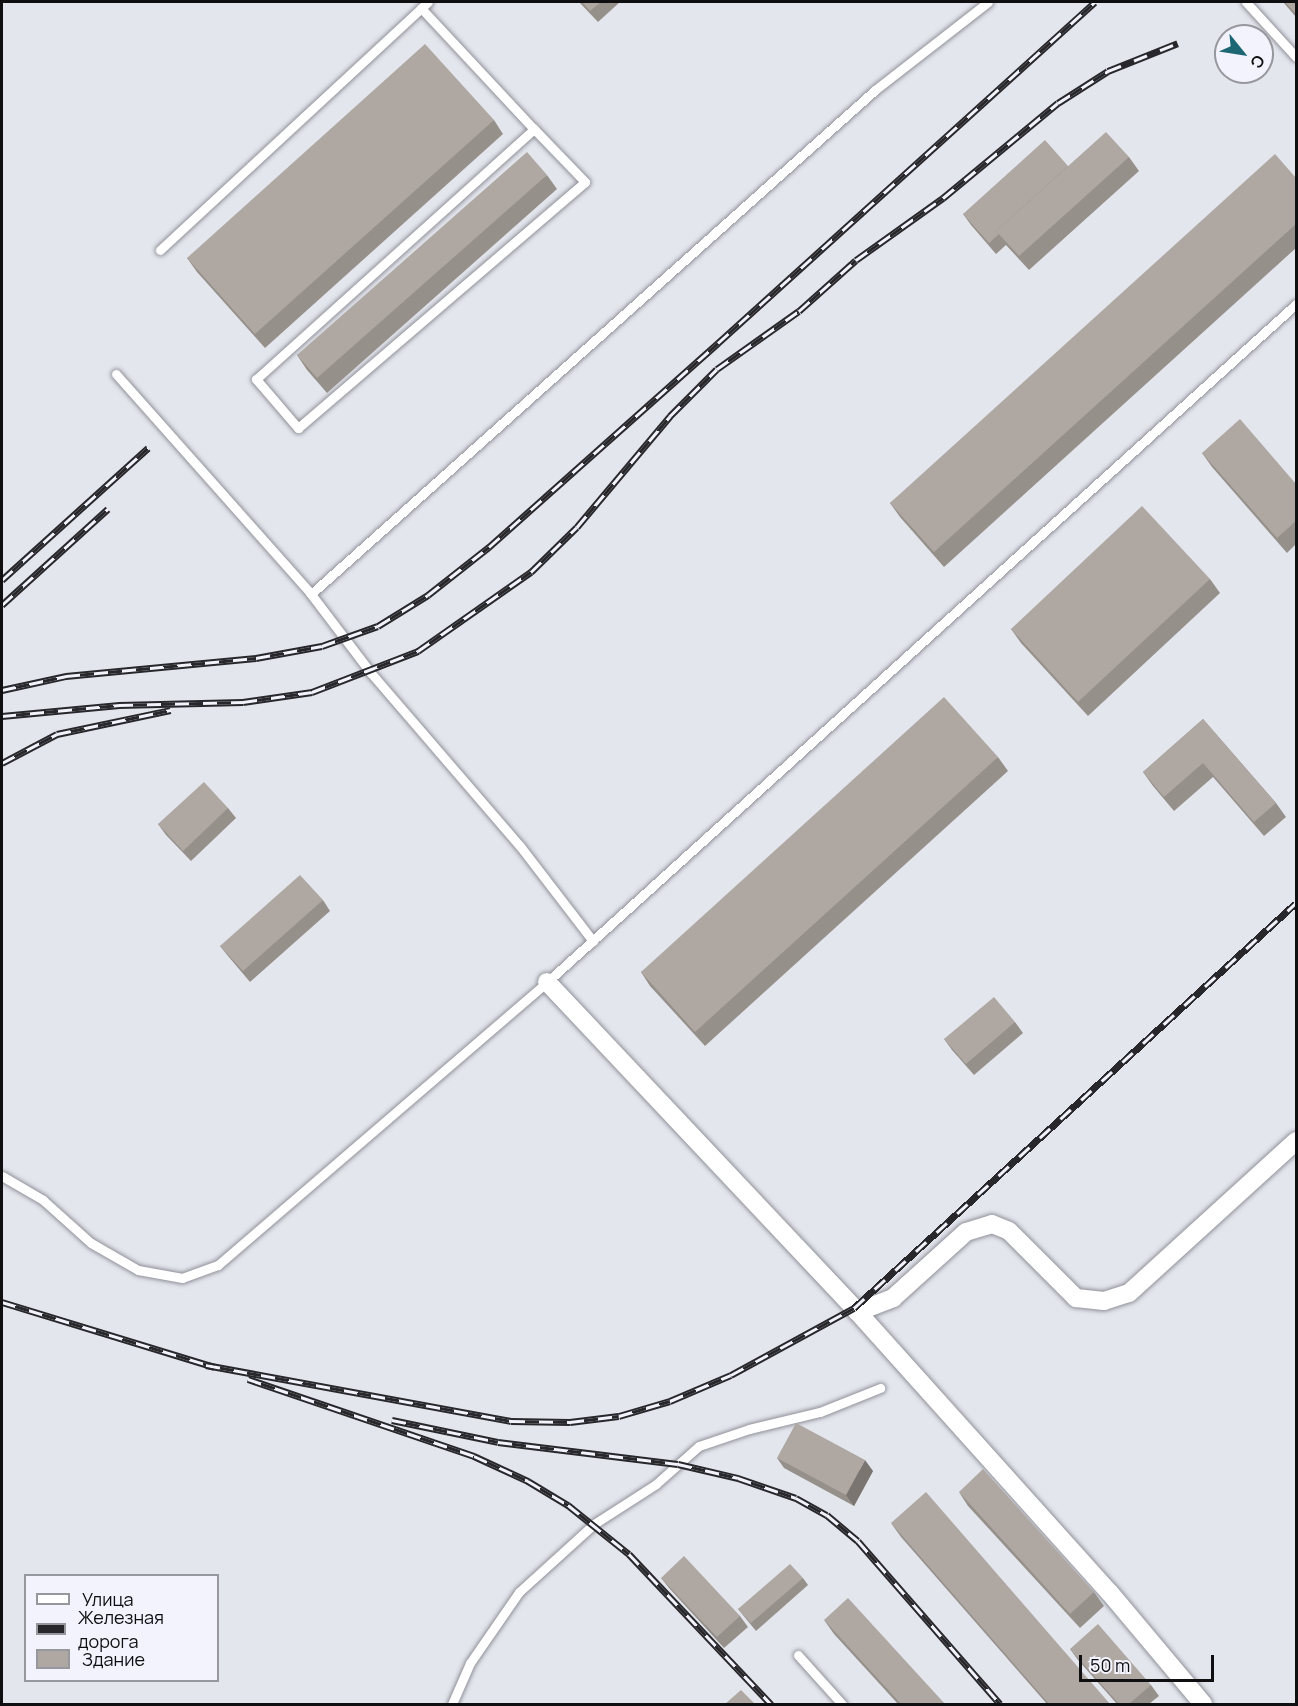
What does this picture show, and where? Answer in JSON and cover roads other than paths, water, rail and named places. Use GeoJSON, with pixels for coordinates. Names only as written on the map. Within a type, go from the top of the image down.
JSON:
{"type":"FeatureCollection","features":[{"type":"Feature","properties":{"kind":"street"},"geometry":{"type":"LineString","coordinates":[[547,982],[857,1312],[1110,1593],[1203,1704]]}},
{"type":"Feature","properties":{"kind":"street"},"geometry":{"type":"LineString","coordinates":[[857,1312],[893,1298],[966,1232],[992,1224],[1009,1231],[1076,1298],[1104,1301],[1129,1293],[1296,1141]]}},
{"type":"Feature","properties":{"kind":"lane"},"geometry":{"type":"LineString","coordinates":[[311,594],[875,90],[988,2]]}},
{"type":"Feature","properties":{"kind":"lane"},"geometry":{"type":"LineString","coordinates":[[1246,2],[1296,57]]}},
{"type":"Feature","properties":{"kind":"lane"},"geometry":{"type":"LineString","coordinates":[[160,250],[425,5],[534,129],[585,182],[298,428],[256,379],[534,129]]}},
{"type":"Feature","properties":{"kind":"lane"},"geometry":{"type":"LineString","coordinates":[[2,1176],[43,1200],[91,1243],[138,1270],[182,1278],[218,1265],[593,941],[1296,304]]}},
{"type":"Feature","properties":{"kind":"lane"},"geometry":{"type":"LineString","coordinates":[[116,374],[311,594],[371,673],[520,846],[593,941]]}},
{"type":"Feature","properties":{"kind":"lane"},"geometry":{"type":"LineString","coordinates":[[452,1704],[470,1663],[519,1592],[594,1524],[656,1484],[699,1446],[748,1429],[820,1412],[880,1388]]}},
{"type":"Feature","properties":{"kind":"lane"},"geometry":{"type":"LineString","coordinates":[[798,1655],[842,1704]]}},
{"type":"Feature","properties":{"kind":"railway"},"geometry":{"type":"LineString","coordinates":[[2,690],[66,676],[256,658],[322,646],[378,626],[428,595],[489,547],[1095,2]]}},
{"type":"Feature","properties":{"kind":"railway"},"geometry":{"type":"LineString","coordinates":[[2,716],[119,705],[243,702],[312,692],[418,651],[531,572],[577,527],[670,416],[717,369],[799,311],[856,260],[943,198],[1058,103],[1108,71],[1178,43]]}},
{"type":"Feature","properties":{"kind":"railway"},"geometry":{"type":"LineString","coordinates":[[2,580],[148,448]]}},
{"type":"Feature","properties":{"kind":"railway"},"geometry":{"type":"LineString","coordinates":[[2,605],[108,509]]}},
{"type":"Feature","properties":{"kind":"railway"},"geometry":{"type":"LineString","coordinates":[[2,763],[57,734],[171,710]]}},
{"type":"Feature","properties":{"kind":"railway"},"geometry":{"type":"LineString","coordinates":[[206,1365],[511,1421],[570,1422],[619,1416],[670,1401],[731,1375],[854,1308],[1296,903]]}},
{"type":"Feature","properties":{"kind":"railway"},"geometry":{"type":"LineString","coordinates":[[2,1302],[214,1367]]}},
{"type":"Feature","properties":{"kind":"railway"},"geometry":{"type":"LineString","coordinates":[[248,1379],[474,1456],[528,1481],[568,1505],[629,1554],[771,1704]]}},
{"type":"Feature","properties":{"kind":"railway"},"geometry":{"type":"LineString","coordinates":[[392,1420],[498,1442],[678,1464],[738,1478],[796,1498],[827,1515],[858,1541],[1000,1704]]}}]}
